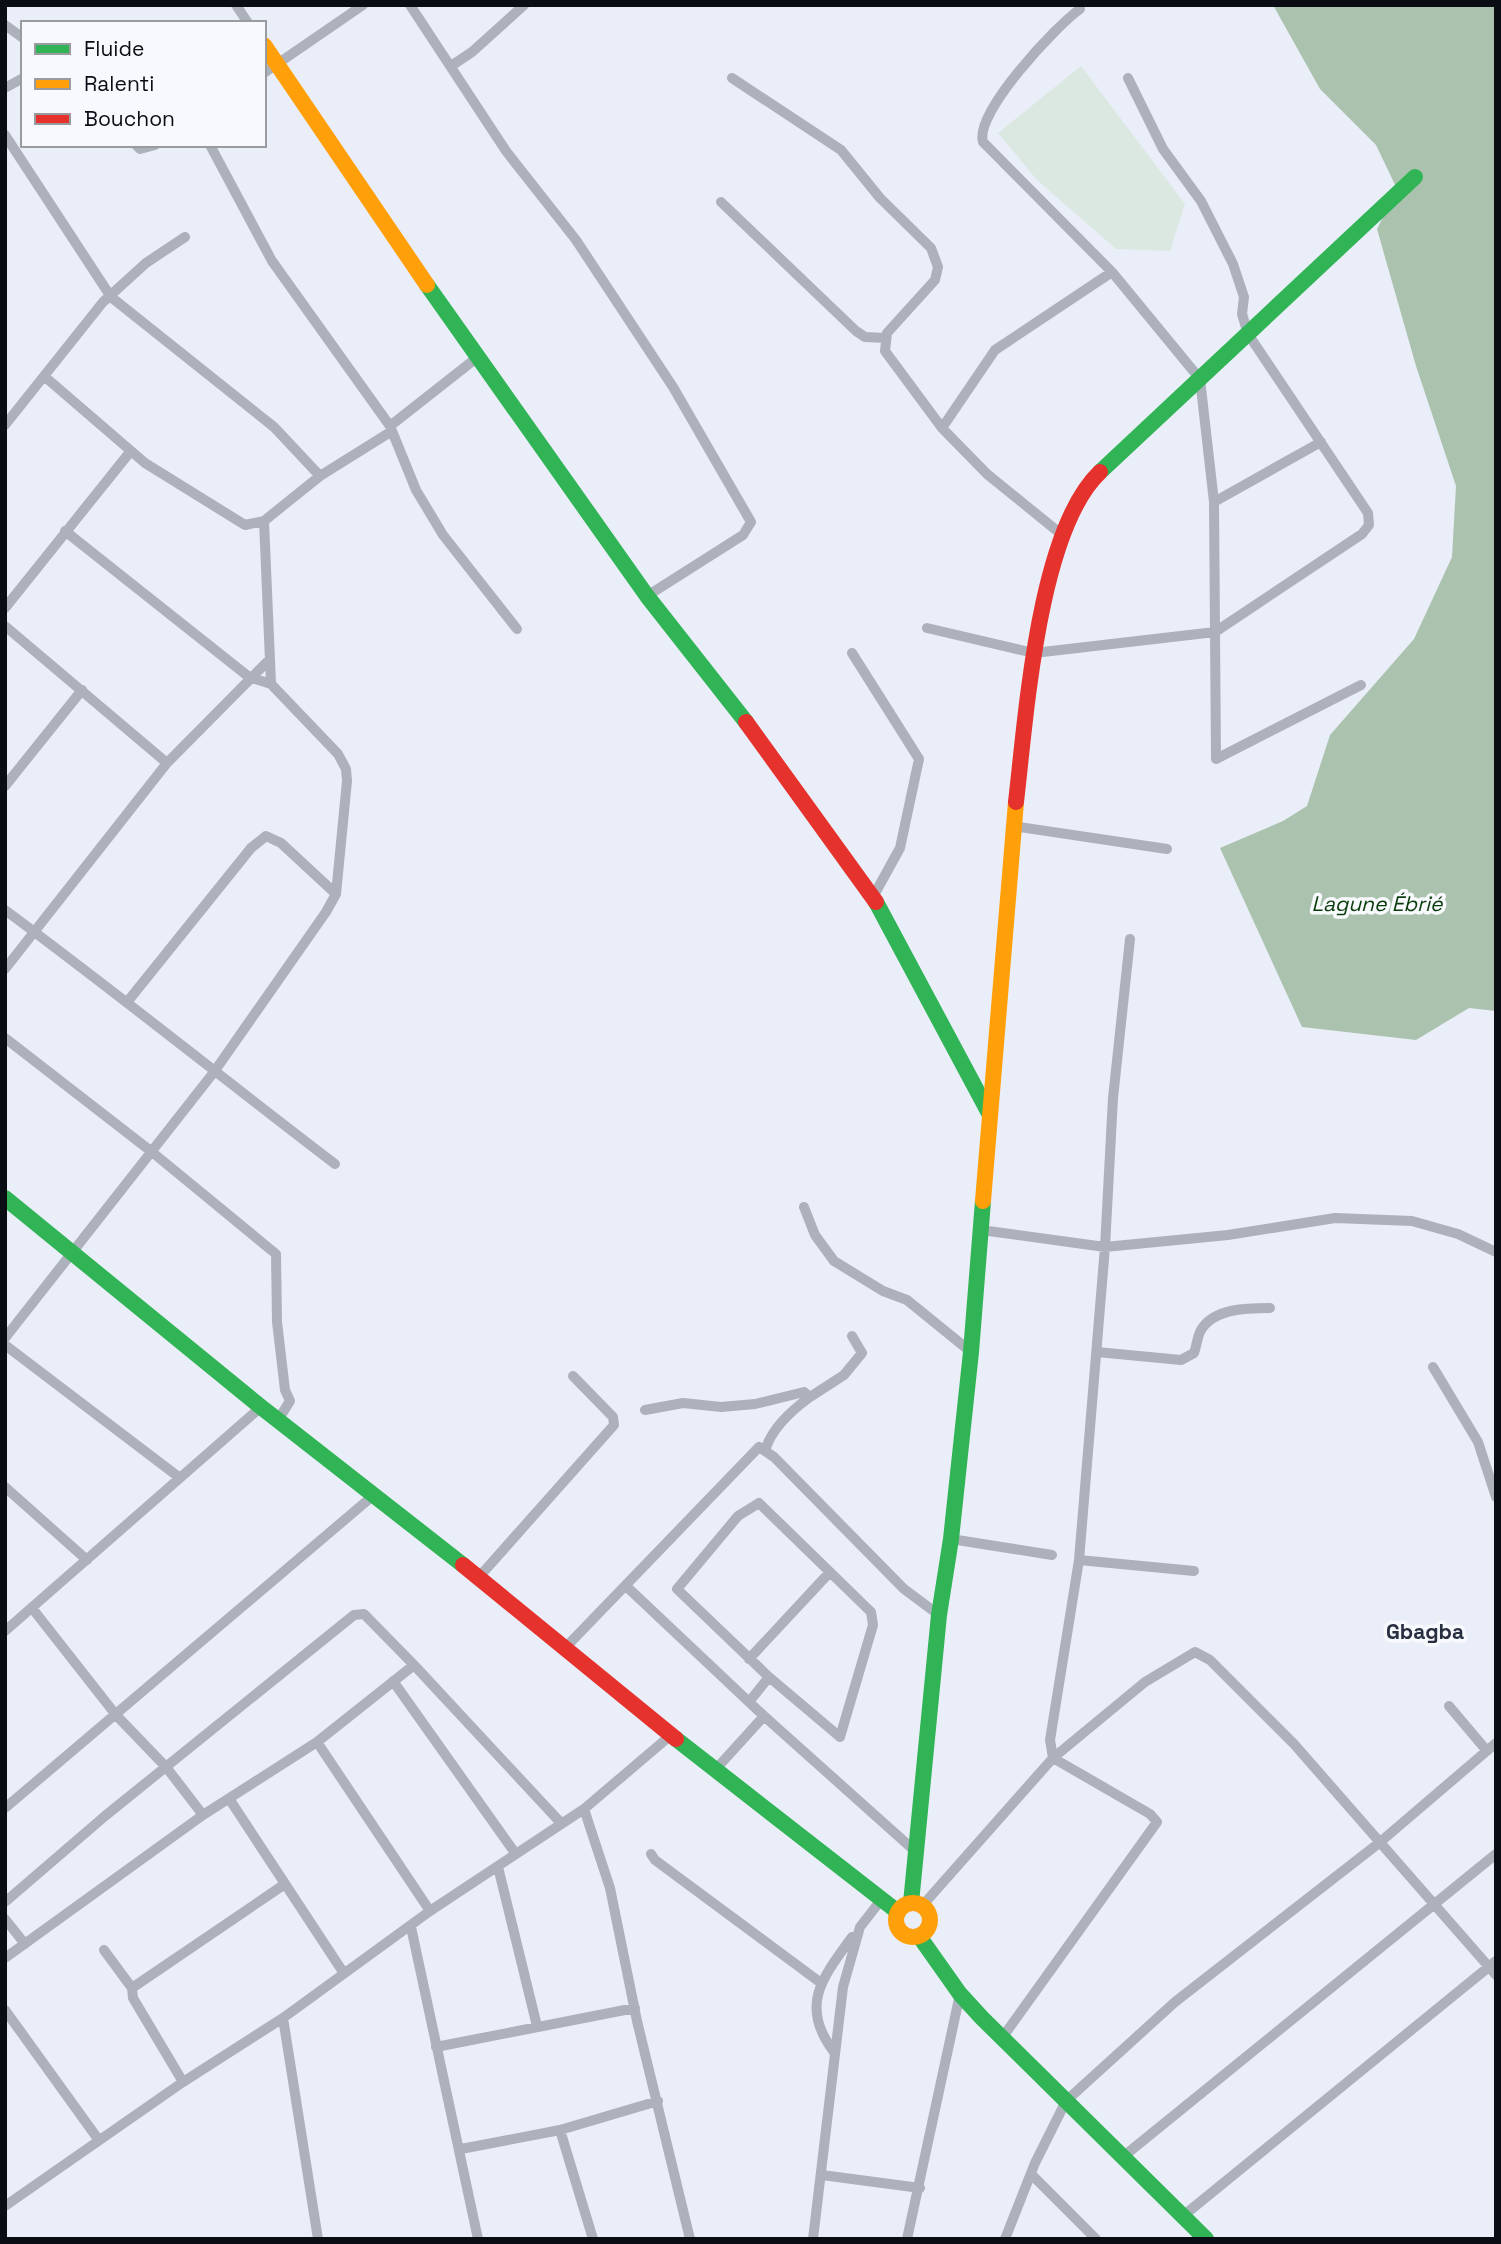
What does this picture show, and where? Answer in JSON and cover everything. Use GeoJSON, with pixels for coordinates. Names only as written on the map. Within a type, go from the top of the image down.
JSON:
{"type":"FeatureCollection","features":[{"type":"Feature","properties":{"kind":"street"},"geometry":{"type":"LineString","coordinates":[[236,5],[247,21]]}},
{"type":"Feature","properties":{"kind":"street"},"geometry":{"type":"LineString","coordinates":[[363,5],[271,68],[479,356],[647,596],[712,675],[873,897],[990,1115]]}},
{"type":"Feature","properties":{"kind":"street"},"geometry":{"type":"LineString","coordinates":[[410,5],[506,151],[576,240],[673,387],[751,522],[743,536],[647,596]]}},
{"type":"Feature","properties":{"kind":"street"},"geometry":{"type":"LineString","coordinates":[[451,66],[472,52],[524,5]]}},
{"type":"Feature","properties":{"kind":"street"},"geometry":{"type":"LineString","coordinates":[[1080,9],[1053,30],[1034,51],[988,116],[981,134],[983,142],[1112,272],[1200,379],[1214,502],[1216,759],[1362,685]]}},
{"type":"Feature","properties":{"kind":"street"},"geometry":{"type":"LineString","coordinates":[[5,25],[21,37]]}},
{"type":"Feature","properties":{"kind":"street"},"geometry":{"type":"LineString","coordinates":[[732,78],[841,150],[880,198],[931,248],[938,267],[935,280],[885,338],[884,345],[889,359],[942,428],[987,474],[1061,534]]}},
{"type":"Feature","properties":{"kind":"street"},"geometry":{"type":"LineString","coordinates":[[927,628],[1034,653],[1215,632],[1362,534],[1369,525],[1368,513],[1248,334],[1242,314],[1244,297],[1233,264],[1201,201],[1163,149],[1128,78]]}},
{"type":"Feature","properties":{"kind":"street"},"geometry":{"type":"LineString","coordinates":[[5,88],[21,79]]}},
{"type":"Feature","properties":{"kind":"street"},"geometry":{"type":"LineString","coordinates":[[5,135],[111,297],[274,427],[320,476]]}},
{"type":"Feature","properties":{"kind":"street"},"geometry":{"type":"LineString","coordinates":[[211,147],[272,261],[391,428],[416,490],[443,535],[517,629]]}},
{"type":"Feature","properties":{"kind":"street"},"geometry":{"type":"LineString","coordinates":[[910,1907],[939,1615],[951,1539],[971,1353],[1013,826],[1034,653],[1061,534],[1086,486],[1416,177]]}},
{"type":"Feature","properties":{"kind":"street"},"geometry":{"type":"LineString","coordinates":[[721,202],[856,331],[865,337],[885,338]]}},
{"type":"Feature","properties":{"kind":"street"},"geometry":{"type":"LineString","coordinates":[[5,425],[90,315],[146,263],[185,237]]}},
{"type":"Feature","properties":{"kind":"street"},"geometry":{"type":"LineString","coordinates":[[942,428],[995,349],[1112,272]]}},
{"type":"Feature","properties":{"kind":"street"},"geometry":{"type":"LineString","coordinates":[[44,376],[130,452],[245,525],[264,521],[320,476],[391,428],[479,356]]}},
{"type":"Feature","properties":{"kind":"street"},"geometry":{"type":"LineString","coordinates":[[1214,502],[1321,442]]}},
{"type":"Feature","properties":{"kind":"street"},"geometry":{"type":"LineString","coordinates":[[5,608],[130,452]]}},
{"type":"Feature","properties":{"kind":"street"},"geometry":{"type":"LineString","coordinates":[[264,521],[271,684]]}},
{"type":"Feature","properties":{"kind":"street"},"geometry":{"type":"LineString","coordinates":[[5,1338],[214,1072],[269,996],[336,894],[346,769],[338,754],[271,684],[249,677],[65,531]]}},
{"type":"Feature","properties":{"kind":"street"},"geometry":{"type":"LineString","coordinates":[[5,626],[167,763]]}},
{"type":"Feature","properties":{"kind":"street"},"geometry":{"type":"LineString","coordinates":[[852,653],[919,759],[900,848],[873,897]]}},
{"type":"Feature","properties":{"kind":"street"},"geometry":{"type":"LineString","coordinates":[[5,970],[167,763],[249,677],[269,660]]}},
{"type":"Feature","properties":{"kind":"street"},"geometry":{"type":"LineString","coordinates":[[5,786],[82,690]]}},
{"type":"Feature","properties":{"kind":"street"},"geometry":{"type":"LineString","coordinates":[[1013,826],[1167,849]]}},
{"type":"Feature","properties":{"kind":"street"},"geometry":{"type":"LineString","coordinates":[[128,1001],[251,848],[266,836],[281,843],[336,894]]}},
{"type":"Feature","properties":{"kind":"street"},"geometry":{"type":"LineString","coordinates":[[5,910],[128,1001],[214,1072],[335,1164]]}},
{"type":"Feature","properties":{"kind":"street"},"geometry":{"type":"LineString","coordinates":[[1053,1758],[1051,1740],[1079,1560],[1105,1247],[1113,1098],[1130,939]]}},
{"type":"Feature","properties":{"kind":"street"},"geometry":{"type":"LineString","coordinates":[[5,1038],[152,1152],[276,1254],[277,1322],[285,1390],[290,1401],[278,1420]]}},
{"type":"Feature","properties":{"kind":"street"},"geometry":{"type":"LineString","coordinates":[[5,1198],[75,1252],[261,1407],[375,1494],[671,1735],[881,1900],[929,1914],[929,1924],[919,1936]]}},
{"type":"Feature","properties":{"kind":"street"},"geometry":{"type":"LineString","coordinates":[[804,1207],[815,1235],[834,1261],[883,1291],[907,1300],[971,1353]]}},
{"type":"Feature","properties":{"kind":"street"},"geometry":{"type":"LineString","coordinates":[[981,1230],[1105,1247],[1228,1235],[1335,1217],[1412,1221],[1458,1234],[1496,1252]]}},
{"type":"Feature","properties":{"kind":"street"},"geometry":{"type":"LineString","coordinates":[[1097,1352],[1181,1360],[1194,1353],[1201,1329],[1209,1322],[1234,1310],[1270,1308]]}},
{"type":"Feature","properties":{"kind":"street"},"geometry":{"type":"LineString","coordinates":[[765,1451],[768,1440],[786,1418],[810,1397],[844,1376],[862,1353],[852,1336]]}},
{"type":"Feature","properties":{"kind":"street"},"geometry":{"type":"LineString","coordinates":[[5,1345],[180,1478]]}},
{"type":"Feature","properties":{"kind":"street"},"geometry":{"type":"LineString","coordinates":[[1433,1367],[1478,1442],[1496,1497]]}},
{"type":"Feature","properties":{"kind":"street"},"geometry":{"type":"LineString","coordinates":[[479,1577],[614,1425],[613,1417],[573,1376]]}},
{"type":"Feature","properties":{"kind":"street"},"geometry":{"type":"LineString","coordinates":[[645,1410],[684,1403],[721,1407],[755,1404],[792,1392],[804,1392],[810,1397]]}},
{"type":"Feature","properties":{"kind":"street"},"geometry":{"type":"LineString","coordinates":[[5,1631],[261,1407]]}},
{"type":"Feature","properties":{"kind":"street"},"geometry":{"type":"LineString","coordinates":[[565,1648],[753,1450],[759,1447],[904,1589],[939,1615]]}},
{"type":"Feature","properties":{"kind":"street"},"geometry":{"type":"LineString","coordinates":[[5,1487],[87,1560]]}},
{"type":"Feature","properties":{"kind":"street"},"geometry":{"type":"LineString","coordinates":[[5,1808],[375,1494]]}},
{"type":"Feature","properties":{"kind":"street"},"geometry":{"type":"LineString","coordinates":[[759,1503],[830,1572],[870,1612],[873,1625],[840,1737],[749,1659],[677,1590],[738,1516],[759,1503]]}},
{"type":"Feature","properties":{"kind":"street"},"geometry":{"type":"LineString","coordinates":[[951,1539],[1052,1555]]}},
{"type":"Feature","properties":{"kind":"street"},"geometry":{"type":"LineString","coordinates":[[1079,1560],[1194,1572]]}},
{"type":"Feature","properties":{"kind":"street"},"geometry":{"type":"LineString","coordinates":[[749,1659],[830,1572]]}},
{"type":"Feature","properties":{"kind":"street"},"geometry":{"type":"LineString","coordinates":[[626,1586],[764,1716],[916,1852]]}},
{"type":"Feature","properties":{"kind":"street"},"geometry":{"type":"LineString","coordinates":[[32,1608],[116,1715],[166,1767],[203,1815]]}},
{"type":"Feature","properties":{"kind":"street"},"geometry":{"type":"LineString","coordinates":[[5,1902],[354,1615],[364,1614],[560,1822]]}},
{"type":"Feature","properties":{"kind":"street"},"geometry":{"type":"LineString","coordinates":[[1183,2216],[1493,1968],[1434,1907],[1294,1744],[1210,1660],[1195,1652],[1145,1682],[1053,1758],[910,1907],[897,1924],[902,1933],[919,1936],[960,1994],[1206,2239]]}},
{"type":"Feature","properties":{"kind":"street"},"geometry":{"type":"LineString","coordinates":[[5,1958],[203,1815],[317,1742],[414,1665]]}},
{"type":"Feature","properties":{"kind":"street"},"geometry":{"type":"LineString","coordinates":[[749,1702],[769,1677]]}},
{"type":"Feature","properties":{"kind":"street"},"geometry":{"type":"LineString","coordinates":[[393,1681],[515,1853]]}},
{"type":"Feature","properties":{"kind":"street"},"geometry":{"type":"LineString","coordinates":[[1006,2239],[1031,2174],[1066,2101],[1175,2002],[1379,1843],[1491,1747],[1449,1706]]}},
{"type":"Feature","properties":{"kind":"street"},"geometry":{"type":"LineString","coordinates":[[716,1769],[764,1716]]}},
{"type":"Feature","properties":{"kind":"street"},"geometry":{"type":"LineString","coordinates":[[5,2206],[183,2082],[283,2018],[430,1911],[498,1867],[560,1822],[584,1809],[671,1735]]}},
{"type":"Feature","properties":{"kind":"street"},"geometry":{"type":"LineString","coordinates":[[317,1742],[430,1911]]}},
{"type":"Feature","properties":{"kind":"street"},"geometry":{"type":"LineString","coordinates":[[1002,2038],[1157,1822],[1150,1814],[1053,1758]]}},
{"type":"Feature","properties":{"kind":"street"},"geometry":{"type":"LineString","coordinates":[[230,1800],[343,1972]]}},
{"type":"Feature","properties":{"kind":"street"},"geometry":{"type":"LineString","coordinates":[[584,1809],[610,1888],[635,2008],[690,2239]]}},
{"type":"Feature","properties":{"kind":"street"},"geometry":{"type":"LineString","coordinates":[[651,1854],[655,1860],[821,1983]]}},
{"type":"Feature","properties":{"kind":"street"},"geometry":{"type":"LineString","coordinates":[[1124,2157],[1496,1854]]}},
{"type":"Feature","properties":{"kind":"street"},"geometry":{"type":"LineString","coordinates":[[498,1867],[537,2026]]}},
{"type":"Feature","properties":{"kind":"street"},"geometry":{"type":"LineString","coordinates":[[132,1988],[285,1884]]}},
{"type":"Feature","properties":{"kind":"street"},"geometry":{"type":"LineString","coordinates":[[834,2052],[820,2034],[815,2018],[821,1983],[881,1900]]}},
{"type":"Feature","properties":{"kind":"street"},"geometry":{"type":"LineString","coordinates":[[5,1919],[25,1944]]}},
{"type":"Feature","properties":{"kind":"street"},"geometry":{"type":"LineString","coordinates":[[411,1927],[461,2149],[475,2238]]}},
{"type":"Feature","properties":{"kind":"street"},"geometry":{"type":"LineString","coordinates":[[813,2239],[834,2052],[849,1958],[860,1927]]}},
{"type":"Feature","properties":{"kind":"street"},"geometry":{"type":"LineString","coordinates":[[104,1950],[132,1988],[133,1998],[183,2082]]}},
{"type":"Feature","properties":{"kind":"street"},"geometry":{"type":"LineString","coordinates":[[907,2239],[960,1994]]}},
{"type":"Feature","properties":{"kind":"street"},"geometry":{"type":"LineString","coordinates":[[436,2047],[635,2008]]}},
{"type":"Feature","properties":{"kind":"street"},"geometry":{"type":"LineString","coordinates":[[5,2010],[98,2140]]}},
{"type":"Feature","properties":{"kind":"street"},"geometry":{"type":"LineString","coordinates":[[283,2018],[318,2239]]}},
{"type":"Feature","properties":{"kind":"street"},"geometry":{"type":"LineString","coordinates":[[461,2149],[560,2130],[658,2101]]}},
{"type":"Feature","properties":{"kind":"street"},"geometry":{"type":"LineString","coordinates":[[560,2130],[593,2239]]}},
{"type":"Feature","properties":{"kind":"street"},"geometry":{"type":"LineString","coordinates":[[1031,2174],[1096,2239]]}},
{"type":"Feature","properties":{"kind":"street"},"geometry":{"type":"LineString","coordinates":[[822,2175],[920,2188]]}},
{"type":"Feature","properties":{"kind":"shaded area"},"geometry":{"type":"Polygon","coordinates":[[[1081,66],[1185,204],[1170,251],[1116,249],[1037,180],[998,133],[1081,66]]]}},
{"type":"Feature","properties":{"kind":"water","name":"Lagune Ébrié"},"geometry":{"type":"Polygon","coordinates":[[[1273,5],[1496,5],[1496,1011],[1469,1008],[1416,1040],[1302,1027],[1220,848],[1283,821],[1307,806],[1330,735],[1414,639],[1452,557],[1456,486],[1416,366],[1377,229],[1397,189],[1376,145],[1320,89],[1273,5]]]}},
{"type":"Feature","properties":{"kind":"traffic: fast"},"geometry":{"type":"LineString","coordinates":[[1100,472],[1415,177]]}},
{"type":"Feature","properties":{"kind":"traffic: fast"},"geometry":{"type":"LineString","coordinates":[[427,285],[647,596],[746,722]]}},
{"type":"Feature","properties":{"kind":"traffic: fast"},"geometry":{"type":"LineString","coordinates":[[876,902],[990,1115]]}},
{"type":"Feature","properties":{"kind":"traffic: fast"},"geometry":{"type":"LineString","coordinates":[[5,1198],[261,1407],[463,1565]]}},
{"type":"Feature","properties":{"kind":"traffic: fast"},"geometry":{"type":"LineString","coordinates":[[911,1903],[939,1615],[951,1539],[971,1352],[983,1201]]}},
{"type":"Feature","properties":{"kind":"traffic: fast"},"geometry":{"type":"LineString","coordinates":[[676,1739],[898,1912]]}},
{"type":"Feature","properties":{"kind":"traffic: fast"},"geometry":{"type":"LineString","coordinates":[[919,1936],[960,1994],[982,2018],[1206,2239]]}},
{"type":"Feature","properties":{"kind":"traffic: slow"},"geometry":{"type":"LineString","coordinates":[[266,48],[427,285]]}},
{"type":"Feature","properties":{"kind":"traffic: slow"},"geometry":{"type":"LineString","coordinates":[[983,1201],[1016,802]]}},
{"type":"Feature","properties":{"kind":"traffic: slow"},"geometry":{"type":"LineString","coordinates":[[913,1903],[925,1908],[930,1920],[925,1932],[913,1937],[901,1932],[896,1920],[901,1908],[913,1903]]}},
{"type":"Feature","properties":{"kind":"traffic: jam"},"geometry":{"type":"LineString","coordinates":[[1016,802],[1038,627],[1049,580],[1062,537],[1079,500],[1100,472]]}},
{"type":"Feature","properties":{"kind":"traffic: jam"},"geometry":{"type":"LineString","coordinates":[[746,722],[876,902]]}},
{"type":"Feature","properties":{"kind":"traffic: jam"},"geometry":{"type":"LineString","coordinates":[[463,1565],[676,1739]]}},
{"type":"Feature","properties":{"kind":"district","name":"Gbagba"},"geometry":{"type":"Point","coordinates":[1425,1632]}}]}
